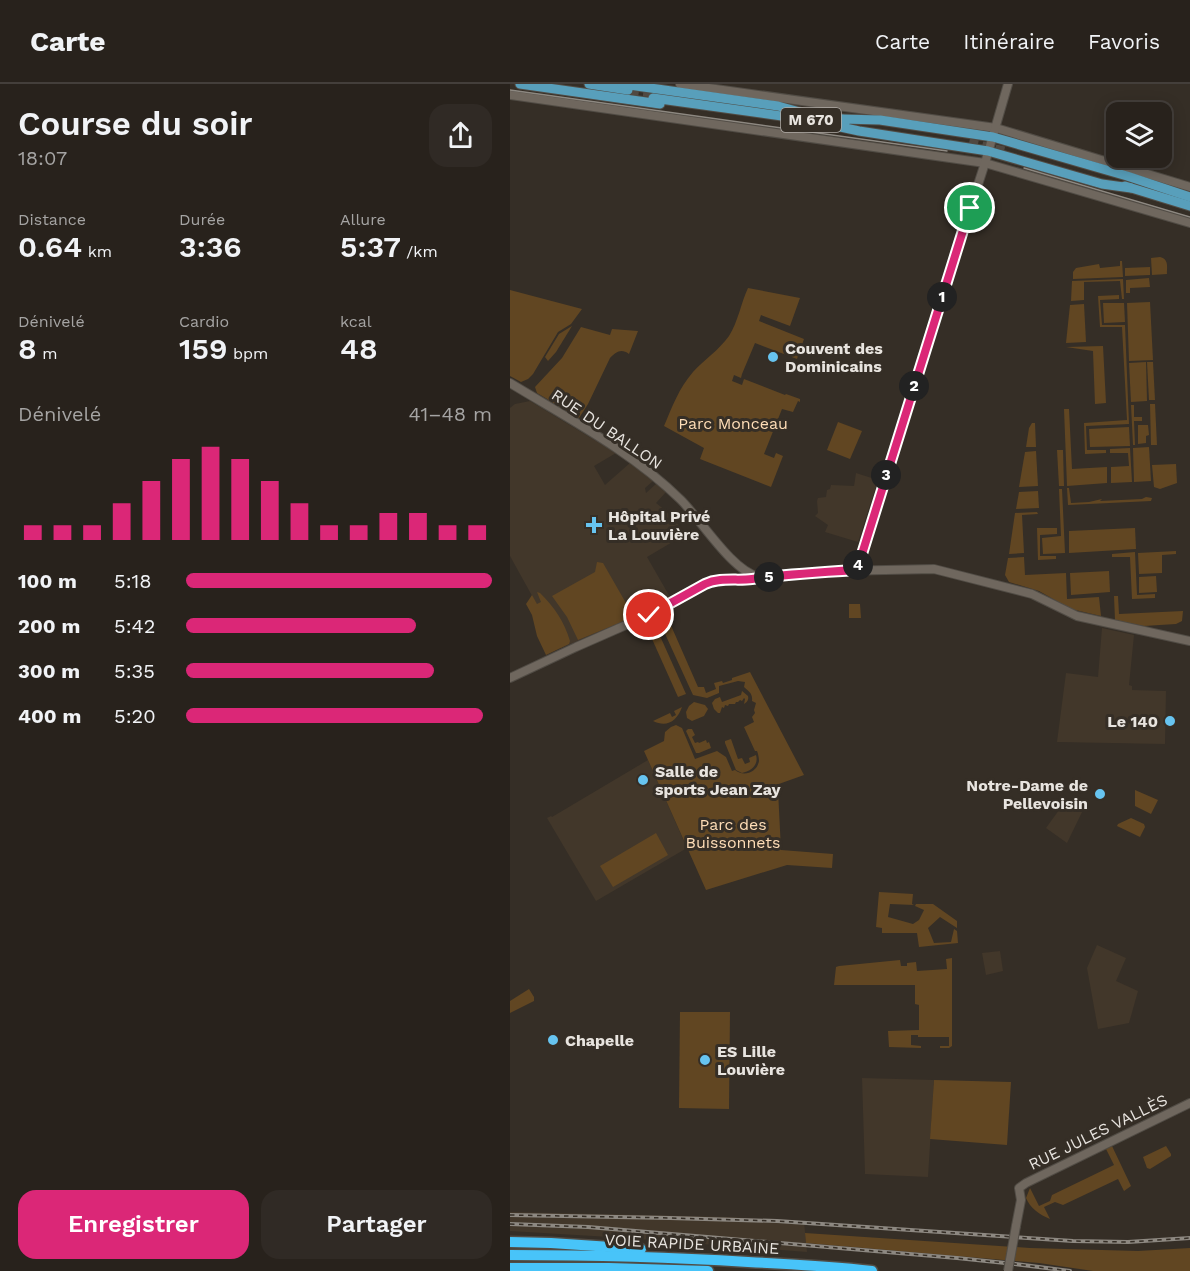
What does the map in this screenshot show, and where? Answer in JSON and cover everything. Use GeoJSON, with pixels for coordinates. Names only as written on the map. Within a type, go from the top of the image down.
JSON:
{"type":"FeatureCollection","features":[{"type":"Feature","properties":{"kind":"highway"},"geometry":{"type":"LineString","coordinates":[[510,1242],[640,1249],[667,1257]]}},
{"type":"Feature","properties":{"kind":"highway","name":"VOIE RAPIDE URBAINE"},"geometry":{"type":"LineString","coordinates":[[510,1255],[667,1257],[872,1271]]}},
{"type":"Feature","properties":{"kind":"highway","name":"VOIE RAPIDE URBAINE"},"geometry":{"type":"LineString","coordinates":[[510,1268],[579,1267],[706,1271]]}},
{"type":"Feature","properties":{"kind":"main road"},"geometry":{"type":"LineString","coordinates":[[519,84],[727,113],[753,113]]}},
{"type":"Feature","properties":{"kind":"main road"},"geometry":{"type":"LineString","coordinates":[[552,84],[630,93],[589,84]]}},
{"type":"Feature","properties":{"kind":"main road"},"geometry":{"type":"LineString","coordinates":[[622,84],[778,106],[810,118],[859,131],[988,151],[1102,184],[1131,188]]}},
{"type":"Feature","properties":{"kind":"main road","name":"M 670"},"geometry":{"type":"LineString","coordinates":[[753,113],[653,96],[810,118],[968,140],[842,119],[810,118],[753,113]]}},
{"type":"Feature","properties":{"kind":"main road"},"geometry":{"type":"LineString","coordinates":[[842,119],[880,120],[994,132],[1190,198]]}},
{"type":"Feature","properties":{"kind":"main road"},"geometry":{"type":"LineString","coordinates":[[1190,198],[1005,148],[1190,206]]}},
{"type":"Feature","properties":{"kind":"street"},"geometry":{"type":"LineString","coordinates":[[680,84],[994,132],[1190,187]]}},
{"type":"Feature","properties":{"kind":"street"},"geometry":{"type":"LineString","coordinates":[[857,570],[1008,84]]}},
{"type":"Feature","properties":{"kind":"street"},"geometry":{"type":"LineString","coordinates":[[510,95],[985,163],[1190,223]]}},
{"type":"Feature","properties":{"kind":"street","name":"RUE DU BALLON"},"geometry":{"type":"LineString","coordinates":[[510,382],[594,433],[643,467],[687,506],[727,555],[750,574],[760,577]]}},
{"type":"Feature","properties":{"kind":"street"},"geometry":{"type":"LineString","coordinates":[[510,678],[642,618],[710,582],[857,570],[934,569],[1032,594],[1077,616],[1188,644]]}},
{"type":"Feature","properties":{"kind":"street","name":"RUE JULES VALLÈS"},"geometry":{"type":"LineString","coordinates":[[1008,1271],[1020,1200],[1019,1188],[1190,1103]]}},
{"type":"Feature","properties":{"kind":"shaded area","name":"Hôpital Privé La Louvière"},"geometry":{"type":"Polygon","coordinates":[[[530,401],[616,453],[594,466],[605,485],[630,463],[653,481],[645,488],[646,493],[656,484],[666,492],[656,503],[686,534],[647,557],[670,597],[638,615],[561,648],[510,556],[510,408],[515,404],[530,401]]]}},
{"type":"Feature","properties":{"kind":"shaded area"},"geometry":{"type":"Polygon","coordinates":[[[856,473],[878,480],[858,542],[825,532],[828,525],[815,516],[818,513],[818,498],[826,497],[831,485],[854,486],[856,473]]]}},
{"type":"Feature","properties":{"kind":"shaded area"},"geometry":{"type":"Polygon","coordinates":[[[1102,628],[1134,635],[1129,685],[1132,686],[1132,690],[1166,691],[1165,744],[1057,742],[1066,673],[1098,677],[1102,628]]]}},
{"type":"Feature","properties":{"kind":"shaded area"},"geometry":{"type":"Polygon","coordinates":[[[648,760],[687,848],[596,901],[547,818],[648,760]]]}},
{"type":"Feature","properties":{"kind":"shaded area"},"geometry":{"type":"Polygon","coordinates":[[[1062,799],[1083,810],[1067,843],[1046,828],[1062,806],[1062,799]]]}},
{"type":"Feature","properties":{"kind":"shaded area"},"geometry":{"type":"Polygon","coordinates":[[[1097,945],[1126,958],[1116,981],[1138,991],[1129,1023],[1098,1029],[1087,968],[1097,945]]]}},
{"type":"Feature","properties":{"kind":"shaded area"},"geometry":{"type":"Polygon","coordinates":[[[1000,951],[1003,971],[986,975],[982,953],[1000,951]]]}},
{"type":"Feature","properties":{"kind":"shaded area"},"geometry":{"type":"Polygon","coordinates":[[[862,1078],[934,1080],[928,1177],[865,1174],[862,1078]]]}},
{"type":"Feature","properties":{"kind":"shaded area"},"geometry":{"type":"Polygon","coordinates":[[[510,1212],[729,1217],[804,1222],[807,1252],[510,1231],[510,1212]]]}},
{"type":"Feature","properties":{"kind":"green space"},"geometry":{"type":"Polygon","coordinates":[[[1160,257],[1166,261],[1167,274],[1152,275],[1151,258],[1160,257]]]}},
{"type":"Feature","properties":{"kind":"green space"},"geometry":{"type":"Polygon","coordinates":[[[1120,261],[1122,261],[1123,277],[1073,279],[1073,272],[1076,268],[1099,264],[1100,268],[1120,266],[1120,261]]]}},
{"type":"Feature","properties":{"kind":"green space"},"geometry":{"type":"Polygon","coordinates":[[[1150,267],[1150,275],[1125,276],[1125,268],[1150,267]]]}},
{"type":"Feature","properties":{"kind":"green space"},"geometry":{"type":"Polygon","coordinates":[[[1149,278],[1150,287],[1130,288],[1130,293],[1126,293],[1126,280],[1149,278]]]}},
{"type":"Feature","properties":{"kind":"green space"},"geometry":{"type":"Polygon","coordinates":[[[1123,279],[1124,299],[1122,299],[1120,281],[1084,282],[1084,300],[1071,301],[1072,281],[1123,279]]]}},
{"type":"Feature","properties":{"kind":"green space","name":"Parc Monceau"},"geometry":{"type":"Polygon","coordinates":[[[748,288],[800,298],[790,326],[761,315],[759,321],[804,339],[797,359],[755,343],[741,378],[734,375],[732,381],[742,385],[744,379],[800,399],[793,412],[782,409],[764,454],[774,458],[776,453],[783,456],[771,487],[700,459],[704,448],[664,426],[688,378],[729,336],[748,288]]]}},
{"type":"Feature","properties":{"kind":"green space"},"geometry":{"type":"Polygon","coordinates":[[[510,290],[582,309],[571,324],[558,332],[533,374],[521,382],[510,376],[510,290]]]}},
{"type":"Feature","properties":{"kind":"green space"},"geometry":{"type":"Polygon","coordinates":[[[1119,295],[1119,299],[1100,300],[1102,325],[1125,325],[1129,424],[1086,426],[1087,450],[1106,450],[1106,453],[1085,454],[1084,423],[1127,420],[1122,327],[1100,327],[1098,296],[1119,295]]]}},
{"type":"Feature","properties":{"kind":"green space"},"geometry":{"type":"Polygon","coordinates":[[[1150,302],[1153,360],[1129,361],[1127,303],[1150,302]]]}},
{"type":"Feature","properties":{"kind":"green space"},"geometry":{"type":"Polygon","coordinates":[[[1103,303],[1124,303],[1125,322],[1104,323],[1103,303]]]}},
{"type":"Feature","properties":{"kind":"green space"},"geometry":{"type":"Polygon","coordinates":[[[1084,304],[1086,342],[1066,343],[1070,305],[1084,304]]]}},
{"type":"Feature","properties":{"kind":"green space"},"geometry":{"type":"Polygon","coordinates":[[[572,326],[548,361],[545,357],[559,334],[572,326]]]}},
{"type":"Feature","properties":{"kind":"green space"},"geometry":{"type":"Polygon","coordinates":[[[581,327],[610,335],[612,329],[638,331],[629,354],[624,351],[619,352],[610,358],[579,418],[537,393],[535,387],[562,358],[581,327]]]}},
{"type":"Feature","properties":{"kind":"green space"},"geometry":{"type":"Polygon","coordinates":[[[1103,346],[1106,403],[1095,404],[1093,351],[1066,347],[1103,346]]]}},
{"type":"Feature","properties":{"kind":"green space"},"geometry":{"type":"Polygon","coordinates":[[[1146,362],[1147,401],[1131,402],[1129,363],[1146,362]]]}},
{"type":"Feature","properties":{"kind":"green space"},"geometry":{"type":"Polygon","coordinates":[[[1147,362],[1153,362],[1155,400],[1149,400],[1147,362]]]}},
{"type":"Feature","properties":{"kind":"green space"},"geometry":{"type":"Polygon","coordinates":[[[1150,404],[1155,404],[1157,445],[1151,445],[1150,404]]]}},
{"type":"Feature","properties":{"kind":"green space"},"geometry":{"type":"Polygon","coordinates":[[[1131,405],[1134,405],[1134,417],[1142,417],[1142,421],[1134,421],[1135,445],[1133,445],[1131,405]]]}},
{"type":"Feature","properties":{"kind":"green space"},"geometry":{"type":"Polygon","coordinates":[[[1064,409],[1069,409],[1072,469],[1107,467],[1107,483],[1067,486],[1064,409]]]}},
{"type":"Feature","properties":{"kind":"green space"},"geometry":{"type":"Polygon","coordinates":[[[838,422],[862,431],[850,459],[827,450],[838,422]]]}},
{"type":"Feature","properties":{"kind":"green space"},"geometry":{"type":"Polygon","coordinates":[[[1032,423],[1035,423],[1036,447],[1026,447],[1029,428],[1032,423]]]}},
{"type":"Feature","properties":{"kind":"green space"},"geometry":{"type":"Polygon","coordinates":[[[1138,425],[1148,425],[1149,435],[1146,436],[1146,443],[1138,444],[1138,425]]]}},
{"type":"Feature","properties":{"kind":"green space"},"geometry":{"type":"Polygon","coordinates":[[[1129,427],[1130,446],[1090,447],[1089,429],[1129,427]]]}},
{"type":"Feature","properties":{"kind":"green space"},"geometry":{"type":"Polygon","coordinates":[[[1149,447],[1151,481],[1134,482],[1133,448],[1149,447]]]}},
{"type":"Feature","properties":{"kind":"green space"},"geometry":{"type":"Polygon","coordinates":[[[1130,448],[1132,482],[1111,483],[1111,467],[1129,466],[1128,453],[1110,453],[1110,449],[1130,448]]]}},
{"type":"Feature","properties":{"kind":"green space"},"geometry":{"type":"Polygon","coordinates":[[[1057,450],[1063,450],[1064,486],[1059,486],[1057,450]]]}},
{"type":"Feature","properties":{"kind":"green space"},"geometry":{"type":"Polygon","coordinates":[[[1036,451],[1038,486],[1019,487],[1025,452],[1036,451]]]}},
{"type":"Feature","properties":{"kind":"green space"},"geometry":{"type":"Polygon","coordinates":[[[1176,464],[1177,483],[1160,489],[1154,487],[1152,465],[1176,464]]]}},
{"type":"Feature","properties":{"kind":"green space"},"geometry":{"type":"Polygon","coordinates":[[[1067,488],[1069,488],[1071,503],[1102,499],[1100,501],[1152,498],[1151,501],[1068,505],[1067,488]]]}},
{"type":"Feature","properties":{"kind":"green space"},"geometry":{"type":"Polygon","coordinates":[[[1059,489],[1062,489],[1065,553],[1043,554],[1042,538],[1061,536],[1059,489]]]}},
{"type":"Feature","properties":{"kind":"green space"},"geometry":{"type":"Polygon","coordinates":[[[1038,491],[1039,508],[1016,509],[1019,492],[1038,491]]]}},
{"type":"Feature","properties":{"kind":"green space"},"geometry":{"type":"Polygon","coordinates":[[[1037,512],[1038,514],[1022,515],[1024,553],[1009,554],[1015,513],[1037,512]]]}},
{"type":"Feature","properties":{"kind":"green space"},"geometry":{"type":"Polygon","coordinates":[[[1037,528],[1057,528],[1057,534],[1040,535],[1040,556],[1056,556],[1056,559],[1038,560],[1037,528]]]}},
{"type":"Feature","properties":{"kind":"green space"},"geometry":{"type":"Polygon","coordinates":[[[1135,528],[1136,549],[1069,553],[1069,531],[1135,528]]]}},
{"type":"Feature","properties":{"kind":"green space"},"geometry":{"type":"Polygon","coordinates":[[[1176,551],[1176,554],[1162,555],[1162,573],[1139,574],[1138,553],[1176,551]]]}},
{"type":"Feature","properties":{"kind":"green space"},"geometry":{"type":"Polygon","coordinates":[[[1135,552],[1137,595],[1155,594],[1155,598],[1132,599],[1130,557],[1112,557],[1112,554],[1135,552]]]}},
{"type":"Feature","properties":{"kind":"green space"},"geometry":{"type":"Polygon","coordinates":[[[1024,557],[1025,575],[1066,573],[1067,599],[1099,597],[1101,616],[1071,609],[1039,591],[1009,582],[1005,575],[1008,558],[1024,557]]]}},
{"type":"Feature","properties":{"kind":"green space"},"geometry":{"type":"Polygon","coordinates":[[[597,562],[603,563],[634,617],[578,640],[567,617],[552,596],[595,572],[597,562]]]}},
{"type":"Feature","properties":{"kind":"green space"},"geometry":{"type":"Polygon","coordinates":[[[1109,571],[1110,592],[1071,595],[1070,573],[1109,571]]]}},
{"type":"Feature","properties":{"kind":"green space"},"geometry":{"type":"Polygon","coordinates":[[[1156,576],[1157,592],[1139,593],[1139,577],[1156,576]]]}},
{"type":"Feature","properties":{"kind":"green space"},"geometry":{"type":"Polygon","coordinates":[[[537,592],[558,615],[570,641],[569,644],[546,655],[526,604],[532,595],[537,604],[541,602],[537,592]]]}},
{"type":"Feature","properties":{"kind":"green space"},"geometry":{"type":"Polygon","coordinates":[[[1114,596],[1118,596],[1119,614],[1183,611],[1182,621],[1176,624],[1144,626],[1115,620],[1114,596]]]}},
{"type":"Feature","properties":{"kind":"green space"},"geometry":{"type":"Polygon","coordinates":[[[849,604],[860,604],[861,618],[849,618],[849,604]]]}},
{"type":"Feature","properties":{"kind":"green space","name":"Parc des Buissonnets"},"geometry":{"type":"Polygon","coordinates":[[[669,621],[698,687],[704,687],[706,693],[716,689],[714,683],[722,681],[723,683],[750,672],[804,775],[776,785],[781,850],[833,854],[832,868],[787,865],[706,890],[644,751],[664,741],[665,732],[676,725],[682,728],[695,759],[717,751],[726,757],[732,771],[749,773],[758,765],[759,758],[744,727],[754,722],[752,717],[756,703],[752,701],[751,694],[744,687],[745,682],[738,681],[719,686],[719,693],[707,698],[693,695],[661,625],[669,621]]]}},
{"type":"Feature","properties":{"kind":"green space"},"geometry":{"type":"Polygon","coordinates":[[[656,627],[686,694],[678,697],[648,630],[656,627]]]}},
{"type":"Feature","properties":{"kind":"green space"},"geometry":{"type":"Polygon","coordinates":[[[742,691],[748,696],[744,704],[744,698],[735,704],[725,705],[720,713],[714,709],[712,703],[715,699],[720,697],[722,702],[741,695],[742,691]]]}},
{"type":"Feature","properties":{"kind":"green space"},"geometry":{"type":"Polygon","coordinates":[[[694,702],[705,705],[708,709],[704,716],[692,721],[687,718],[686,712],[694,702]]]}},
{"type":"Feature","properties":{"kind":"green space"},"geometry":{"type":"Polygon","coordinates":[[[682,707],[671,722],[663,724],[653,721],[670,713],[672,717],[676,715],[674,711],[682,707]]]}},
{"type":"Feature","properties":{"kind":"green space"},"geometry":{"type":"Polygon","coordinates":[[[692,729],[695,735],[692,737],[695,743],[706,740],[711,748],[696,753],[686,731],[692,729]]]}},
{"type":"Feature","properties":{"kind":"green space"},"geometry":{"type":"Polygon","coordinates":[[[731,739],[738,759],[742,758],[745,764],[750,762],[749,758],[756,755],[754,767],[748,771],[742,773],[736,770],[725,743],[731,739]]]}},
{"type":"Feature","properties":{"kind":"green space"},"geometry":{"type":"Polygon","coordinates":[[[1135,790],[1158,800],[1151,814],[1135,806],[1135,790]]]}},
{"type":"Feature","properties":{"kind":"green space"},"geometry":{"type":"Polygon","coordinates":[[[1131,818],[1144,824],[1145,827],[1140,837],[1117,826],[1131,818]]]}},
{"type":"Feature","properties":{"kind":"green space"},"geometry":{"type":"Polygon","coordinates":[[[656,833],[668,855],[613,887],[600,866],[656,833]]]}},
{"type":"Feature","properties":{"kind":"green space"},"geometry":{"type":"Polygon","coordinates":[[[879,892],[913,894],[912,904],[914,905],[890,904],[888,917],[913,924],[919,920],[924,910],[915,906],[916,904],[933,904],[957,921],[957,928],[940,917],[928,928],[934,943],[951,942],[954,929],[957,931],[958,943],[919,947],[917,933],[882,933],[882,928],[876,927],[879,892]]]}},
{"type":"Feature","properties":{"kind":"green space"},"geometry":{"type":"Polygon","coordinates":[[[952,958],[952,1046],[949,1048],[940,1048],[940,1046],[949,1046],[949,1037],[918,1037],[918,1035],[911,1035],[911,1045],[921,1046],[921,1048],[889,1047],[888,1031],[919,1030],[919,1005],[915,1004],[915,985],[834,985],[836,967],[839,966],[900,960],[901,966],[916,962],[917,971],[947,969],[946,959],[952,958]]]}},
{"type":"Feature","properties":{"kind":"green space"},"geometry":{"type":"Polygon","coordinates":[[[529,989],[534,1001],[510,1013],[510,1001],[529,989]]]}},
{"type":"Feature","properties":{"kind":"green space","name":"ES Lille Louvière"},"geometry":{"type":"Polygon","coordinates":[[[680,1012],[730,1012],[729,1109],[679,1108],[680,1012]]]}},
{"type":"Feature","properties":{"kind":"green space"},"geometry":{"type":"Polygon","coordinates":[[[934,1080],[1011,1082],[1007,1145],[930,1139],[934,1080]]]}},
{"type":"Feature","properties":{"kind":"green space"},"geometry":{"type":"Polygon","coordinates":[[[1112,1146],[1131,1186],[1124,1191],[1118,1179],[1063,1205],[1055,1202],[1044,1207],[1050,1219],[1030,1205],[1026,1198],[1030,1188],[1039,1206],[1050,1201],[1052,1195],[1114,1165],[1106,1149],[1112,1146]]]}},
{"type":"Feature","properties":{"kind":"green space"},"geometry":{"type":"Polygon","coordinates":[[[1166,1146],[1171,1156],[1150,1169],[1147,1168],[1143,1157],[1166,1146]]]}},
{"type":"Feature","properties":{"kind":"green space"},"geometry":{"type":"Polygon","coordinates":[[[805,1233],[1030,1248],[1138,1251],[1190,1248],[1190,1271],[1093,1271],[1039,1263],[806,1243],[805,1233]]]}},
{"type":"Feature","properties":{"kind":"tunnel"},"geometry":{"type":"LineString","coordinates":[[630,90],[653,93]]}},
{"type":"Feature","properties":{"kind":"tunnel"},"geometry":{"type":"LineString","coordinates":[[969,143],[1005,151]]}},
{"type":"Feature","properties":{"kind":"tram line"},"geometry":{"type":"LineString","coordinates":[[510,90],[947,151]]}},
{"type":"Feature","properties":{"kind":"tram line"},"geometry":{"type":"LineString","coordinates":[[1024,168],[1190,217]]}},
{"type":"Feature","properties":{"kind":"railway"},"geometry":{"type":"LineString","coordinates":[[510,1215],[777,1221],[1073,1241],[1128,1242],[1190,1238]]}},
{"type":"Feature","properties":{"kind":"railway"},"geometry":{"type":"LineString","coordinates":[[510,1224],[588,1227],[957,1258],[1070,1271]]}},
{"type":"Feature","properties":{"kind":"place","name":"Couvent des Dominicains"},"geometry":{"type":"Point","coordinates":[773,357]}},
{"type":"Feature","properties":{"kind":"place","name":"Hôpital Privé La Louvière"},"geometry":{"type":"Point","coordinates":[594,525]}},
{"type":"Feature","properties":{"kind":"place","name":"Le 140"},"geometry":{"type":"Point","coordinates":[1170,721]}},
{"type":"Feature","properties":{"kind":"place","name":"Salle de sports Jean Zay"},"geometry":{"type":"Point","coordinates":[643,780]}},
{"type":"Feature","properties":{"kind":"place","name":"Notre-Dame de Pellevoisin"},"geometry":{"type":"Point","coordinates":[1100,794]}},
{"type":"Feature","properties":{"kind":"place","name":"Chapelle"},"geometry":{"type":"Point","coordinates":[553,1040]}},
{"type":"Feature","properties":{"kind":"place","name":"ES Lille Louvière"},"geometry":{"type":"Point","coordinates":[705,1060]}},
{"type":"Feature","properties":{"kind":"route"},"geometry":{"type":"LineString","coordinates":[[649,615],[705,584],[715,581],[857,570],[970,208]]}}]}
